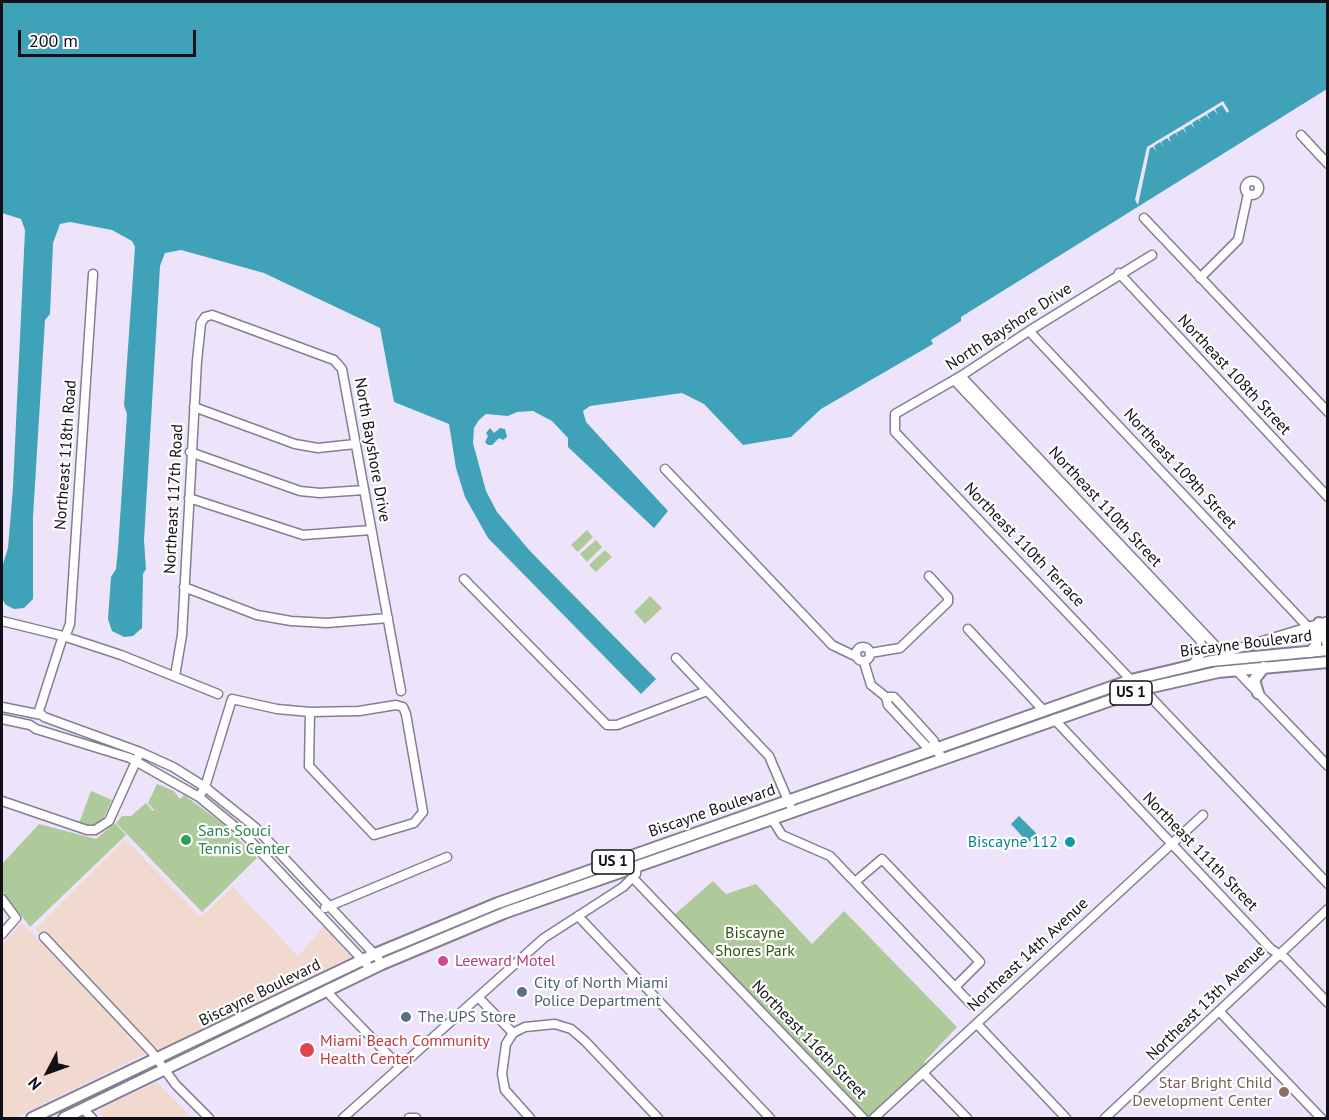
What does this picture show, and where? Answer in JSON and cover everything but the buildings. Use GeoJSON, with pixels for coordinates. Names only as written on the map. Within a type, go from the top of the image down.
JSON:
{"type":"FeatureCollection","features":[{"type":"Feature","properties":{"kind":"main road"},"geometry":{"type":"LineString","coordinates":[[1323,622],[1328,644]]}},
{"type":"Feature","properties":{"kind":"main road"},"geometry":{"type":"LineString","coordinates":[[1308,627],[1316,637],[1316,645],[1311,652]]}},
{"type":"Feature","properties":{"kind":"main road","name":"Biscayne Boulevard"},"geometry":{"type":"LineString","coordinates":[[75,1115],[270,1004],[375,954],[490,906],[1131,680],[1225,656],[1328,650]]}},
{"type":"Feature","properties":{"kind":"main road","name":"Biscayne Boulevard"},"geometry":{"type":"LineString","coordinates":[[32,1119],[161,1064],[178,1061],[371,969],[482,921],[792,811],[1143,688],[1190,676],[1328,662]]}},
{"type":"Feature","properties":{"kind":"main road"},"geometry":{"type":"LineString","coordinates":[[1258,693],[1254,680],[1264,667]]}},
{"type":"Feature","properties":{"kind":"main road"},"geometry":{"type":"LineString","coordinates":[[637,866],[639,858],[646,850]]}},
{"type":"Feature","properties":{"kind":"main road"},"geometry":{"type":"LineString","coordinates":[[253,1026],[270,1004]]}},
{"type":"Feature","properties":{"kind":"street"},"geometry":{"type":"LineString","coordinates":[[1301,135],[1328,164]]}},
{"type":"Feature","properties":{"kind":"street"},"geometry":{"type":"LineString","coordinates":[[1200,278],[1238,240],[1248,194]]}},
{"type":"Feature","properties":{"kind":"street"},"geometry":{"type":"LineString","coordinates":[[1144,218],[1328,412]]}},
{"type":"Feature","properties":{"kind":"street","name":"North Bayshore Drive"},"geometry":{"type":"LineString","coordinates":[[894,432],[895,414],[957,378],[1119,273],[1152,255]]}},
{"type":"Feature","properties":{"kind":"street","name":"Northeast 108th Street"},"geometry":{"type":"LineString","coordinates":[[1119,273],[1328,497]]}},
{"type":"Feature","properties":{"kind":"street","name":"Northeast 118th Road"},"geometry":{"type":"LineString","coordinates":[[39,715],[64,636],[70,624],[93,274]]}},
{"type":"Feature","properties":{"kind":"street","name":"North Bayshore Drive"},"geometry":{"type":"LineString","coordinates":[[201,323],[205,317],[219,317],[334,360],[342,369],[401,691]]}},
{"type":"Feature","properties":{"kind":"street","name":"Northeast 117th Road"},"geometry":{"type":"LineString","coordinates":[[175,676],[182,635],[190,452],[201,323]]}},
{"type":"Feature","properties":{"kind":"street","name":"Northeast 109th Street"},"geometry":{"type":"LineString","coordinates":[[1029,330],[1308,627]]}},
{"type":"Feature","properties":{"kind":"street","name":"Northeast 110th Street"},"geometry":{"type":"LineString","coordinates":[[957,378],[1225,656]]}},
{"type":"Feature","properties":{"kind":"street","name":"Northeast 110th Street"},"geometry":{"type":"LineString","coordinates":[[957,378],[1200,640],[1203,651],[1193,664]]}},
{"type":"Feature","properties":{"kind":"street"},"geometry":{"type":"LineString","coordinates":[[194,407],[295,444],[318,448],[356,444]]}},
{"type":"Feature","properties":{"kind":"street","name":"Northeast 110th Terrace"},"geometry":{"type":"LineString","coordinates":[[894,432],[1131,680]]}},
{"type":"Feature","properties":{"kind":"street"},"geometry":{"type":"LineString","coordinates":[[190,452],[300,491],[320,493],[364,489]]}},
{"type":"Feature","properties":{"kind":"street"},"geometry":{"type":"LineString","coordinates":[[664,469],[832,645],[860,659],[869,658],[870,653]]}},
{"type":"Feature","properties":{"kind":"street"},"geometry":{"type":"LineString","coordinates":[[189,498],[303,536],[371,530]]}},
{"type":"Feature","properties":{"kind":"street"},"geometry":{"type":"LineString","coordinates":[[870,653],[892,651],[906,642],[949,600],[929,576]]}},
{"type":"Feature","properties":{"kind":"street"},"geometry":{"type":"LineString","coordinates":[[464,579],[607,725],[617,725],[707,691]]}},
{"type":"Feature","properties":{"kind":"street"},"geometry":{"type":"LineString","coordinates":[[184,587],[257,615],[291,621],[327,623],[388,618]]}},
{"type":"Feature","properties":{"kind":"street"},"geometry":{"type":"LineString","coordinates":[[2,621],[64,636],[218,694]]}},
{"type":"Feature","properties":{"kind":"street"},"geometry":{"type":"LineString","coordinates":[[1225,656],[1323,622]]}},
{"type":"Feature","properties":{"kind":"street"},"geometry":{"type":"LineString","coordinates":[[968,629],[1044,711]]}},
{"type":"Feature","properties":{"kind":"street"},"geometry":{"type":"LineString","coordinates":[[870,653],[866,648],[862,647],[858,650],[871,685],[886,697],[888,705],[902,713],[926,746],[935,749],[943,758]]}},
{"type":"Feature","properties":{"kind":"street"},"geometry":{"type":"LineString","coordinates":[[676,658],[768,756],[792,811]]}},
{"type":"Feature","properties":{"kind":"street"},"geometry":{"type":"LineString","coordinates":[[1236,670],[1328,766]]}},
{"type":"Feature","properties":{"kind":"street"},"geometry":{"type":"LineString","coordinates":[[1143,688],[1328,884]]}},
{"type":"Feature","properties":{"kind":"street"},"geometry":{"type":"LineString","coordinates":[[200,798],[206,787],[232,699],[277,709],[310,712],[359,711],[396,705],[403,707],[406,714],[423,812],[414,823],[374,835],[309,766],[310,712]]}},
{"type":"Feature","properties":{"kind":"street"},"geometry":{"type":"LineString","coordinates":[[2,707],[39,715],[140,752],[173,767],[206,787],[255,827],[382,964]]}},
{"type":"Feature","properties":{"kind":"street"},"geometry":{"type":"LineString","coordinates":[[30,725],[39,715]]}},
{"type":"Feature","properties":{"kind":"street"},"geometry":{"type":"LineString","coordinates":[[39,715],[45,724],[40,729]]}},
{"type":"Feature","properties":{"kind":"street"},"geometry":{"type":"LineString","coordinates":[[2,719],[30,725],[33,728],[136,761],[200,798],[244,834],[371,969]]}},
{"type":"Feature","properties":{"kind":"street","name":"Northeast 111th Street"},"geometry":{"type":"LineString","coordinates":[[1054,719],[1172,845],[1328,1003]]}},
{"type":"Feature","properties":{"kind":"street"},"geometry":{"type":"LineString","coordinates":[[2,801],[92,831],[106,824],[140,752]]}},
{"type":"Feature","properties":{"kind":"street","name":"Northeast 14th Avenue"},"geometry":{"type":"LineString","coordinates":[[874,1119],[1203,815]]}},
{"type":"Feature","properties":{"kind":"street"},"geometry":{"type":"LineString","coordinates":[[772,819],[782,835],[830,856],[972,1005]]}},
{"type":"Feature","properties":{"kind":"street"},"geometry":{"type":"LineString","coordinates":[[318,912],[447,857]]}},
{"type":"Feature","properties":{"kind":"street"},"geometry":{"type":"LineString","coordinates":[[855,882],[882,859],[956,936],[980,962],[955,987]]}},
{"type":"Feature","properties":{"kind":"street"},"geometry":{"type":"LineString","coordinates":[[345,1118],[399,1066],[543,938],[633,878],[637,866]]}},
{"type":"Feature","properties":{"kind":"street","name":"Northeast 116th Street"},"geometry":{"type":"LineString","coordinates":[[633,878],[864,1119]]}},
{"type":"Feature","properties":{"kind":"street"},"geometry":{"type":"LineString","coordinates":[[2,899],[15,915],[15,921],[2,934]]}},
{"type":"Feature","properties":{"kind":"street","name":"Northeast 13th Avenue"},"geometry":{"type":"LineString","coordinates":[[1105,1119],[1328,909]]}},
{"type":"Feature","properties":{"kind":"street"},"geometry":{"type":"LineString","coordinates":[[578,916],[770,1119]]}},
{"type":"Feature","properties":{"kind":"street"},"geometry":{"type":"LineString","coordinates":[[44,937],[209,1119]]}},
{"type":"Feature","properties":{"kind":"street"},"geometry":{"type":"LineString","coordinates":[[328,989],[332,996],[399,1066]]}},
{"type":"Feature","properties":{"kind":"street"},"geometry":{"type":"LineString","coordinates":[[478,997],[513,1034]]}},
{"type":"Feature","properties":{"kind":"street"},"geometry":{"type":"LineString","coordinates":[[1219,1011],[1321,1119]]}},
{"type":"Feature","properties":{"kind":"street"},"geometry":{"type":"LineString","coordinates":[[530,1119],[505,1090],[502,1074],[506,1044],[513,1034],[539,1024],[555,1024],[572,1029],[658,1119]]}},
{"type":"Feature","properties":{"kind":"street"},"geometry":{"type":"LineString","coordinates":[[976,1024],[1066,1119]]}},
{"type":"Feature","properties":{"kind":"street"},"geometry":{"type":"LineString","coordinates":[[178,1061],[174,1074],[188,1098]]}},
{"type":"Feature","properties":{"kind":"street"},"geometry":{"type":"LineString","coordinates":[[924,1074],[967,1119]]}},
{"type":"Feature","properties":{"kind":"street"},"geometry":{"type":"LineString","coordinates":[[352,1110],[360,1119]]}},
{"type":"Feature","properties":{"kind":"street"},"geometry":{"type":"LineString","coordinates":[[75,1115],[92,1119]]}},
{"type":"Feature","properties":{"kind":"street"},"geometry":{"type":"LineString","coordinates":[[409,1119],[416,1119]]}},
{"type":"Feature","properties":{"kind":"shaded area"},"geometry":{"type":"Polygon","coordinates":[[[125,839],[201,917],[233,887],[298,956],[324,926],[351,957],[157,1051],[35,929],[125,839]]]}},
{"type":"Feature","properties":{"kind":"shaded area"},"geometry":{"type":"Polygon","coordinates":[[[22,923],[144,1049],[145,1054],[14,1118],[2,1118],[2,944],[22,923]]]}},
{"type":"Feature","properties":{"kind":"shaded area"},"geometry":{"type":"Polygon","coordinates":[[[157,1082],[192,1118],[101,1118],[101,1108],[157,1082]]]}},
{"type":"Feature","properties":{"kind":"green space"},"geometry":{"type":"Polygon","coordinates":[[[587,530],[593,537],[578,552],[571,545],[587,530]]]}},
{"type":"Feature","properties":{"kind":"green space"},"geometry":{"type":"Polygon","coordinates":[[[596,540],[602,547],[587,562],[580,554],[596,540]]]}},
{"type":"Feature","properties":{"kind":"green space"},"geometry":{"type":"Polygon","coordinates":[[[605,550],[612,557],[596,572],[589,565],[605,550]]]}},
{"type":"Feature","properties":{"kind":"green space"},"geometry":{"type":"Polygon","coordinates":[[[650,596],[662,608],[645,624],[634,612],[650,596]]]}},
{"type":"Feature","properties":{"kind":"green space","name":"Sans Souci Tennis Center"},"geometry":{"type":"Polygon","coordinates":[[[157,784],[174,791],[180,799],[184,795],[222,823],[257,858],[202,912],[116,823],[122,816],[131,816],[146,803],[153,811],[157,808],[154,810],[148,803],[157,784]]]}},
{"type":"Feature","properties":{"kind":"green space"},"geometry":{"type":"Polygon","coordinates":[[[91,791],[112,800],[102,821],[89,827],[79,823],[91,791]]]}},
{"type":"Feature","properties":{"kind":"green space"},"geometry":{"type":"Polygon","coordinates":[[[115,823],[126,835],[30,927],[2,890],[2,864],[39,824],[96,839],[115,823]]]}},
{"type":"Feature","properties":{"kind":"green space","name":"Biscayne Shores Park"},"geometry":{"type":"Polygon","coordinates":[[[713,881],[726,894],[756,884],[812,944],[844,911],[957,1027],[924,1062],[927,1066],[872,1116],[867,1116],[673,916],[713,881]]]}},
{"type":"Feature","properties":{"kind":"water"},"geometry":{"type":"Polygon","coordinates":[[[2,2],[1327,2],[1327,89],[961,317],[961,321],[931,340],[933,344],[821,409],[791,437],[743,445],[704,404],[682,393],[590,406],[583,411],[586,422],[668,511],[654,528],[568,447],[568,438],[552,421],[533,411],[517,412],[508,416],[486,414],[479,420],[474,428],[473,443],[486,491],[497,512],[530,551],[656,679],[641,694],[488,538],[465,497],[456,468],[449,424],[394,402],[380,328],[264,273],[181,250],[165,253],[160,266],[144,540],[146,569],[143,574],[142,628],[133,636],[124,637],[112,631],[108,619],[111,577],[116,569],[118,549],[127,414],[124,405],[135,247],[132,241],[112,230],[70,222],[60,224],[53,243],[50,314],[45,320],[33,517],[33,599],[24,608],[14,609],[6,605],[2,599],[2,567],[8,548],[13,487],[25,230],[21,219],[2,213],[2,2]]]}},
{"type":"Feature","properties":{"kind":"water"},"geometry":{"type":"Polygon","coordinates":[[[490,428],[494,433],[500,428],[505,429],[507,437],[503,440],[499,438],[492,445],[488,445],[485,442],[488,436],[486,433],[490,428]]]}},
{"type":"Feature","properties":{"kind":"water"},"geometry":{"type":"Polygon","coordinates":[[[1019,816],[1037,834],[1028,843],[1011,824],[1019,816]]]}},
{"type":"Feature","properties":{"kind":"pier"},"geometry":{"type":"Polygon","coordinates":[[[1223,101],[1229,111],[1227,113],[1222,105],[1215,109],[1218,115],[1214,110],[1207,114],[1210,120],[1206,115],[1199,119],[1202,124],[1198,119],[1192,123],[1195,129],[1191,124],[1184,128],[1187,134],[1183,129],[1176,133],[1180,138],[1175,133],[1169,137],[1171,143],[1167,138],[1161,142],[1164,147],[1160,142],[1154,146],[1157,152],[1153,147],[1150,148],[1138,205],[1135,200],[1147,147],[1223,101]]]}},
{"type":"Feature","properties":{"kind":"place","name":"Sans Souci Tennis Center"},"geometry":{"type":"Point","coordinates":[186,840]}},
{"type":"Feature","properties":{"kind":"place","name":"Biscayne 112"},"geometry":{"type":"Point","coordinates":[1070,842]}},
{"type":"Feature","properties":{"kind":"place","name":"Leeward Motel"},"geometry":{"type":"Point","coordinates":[443,961]}},
{"type":"Feature","properties":{"kind":"place","name":"City of North Miami Police Department"},"geometry":{"type":"Point","coordinates":[522,992]}},
{"type":"Feature","properties":{"kind":"place","name":"The UPS Store"},"geometry":{"type":"Point","coordinates":[406,1017]}},
{"type":"Feature","properties":{"kind":"place","name":"Miami Beach Community Health Center"},"geometry":{"type":"Point","coordinates":[307,1050]}},
{"type":"Feature","properties":{"kind":"place","name":"Star Bright Child Development Center"},"geometry":{"type":"Point","coordinates":[1284,1092]}}]}
